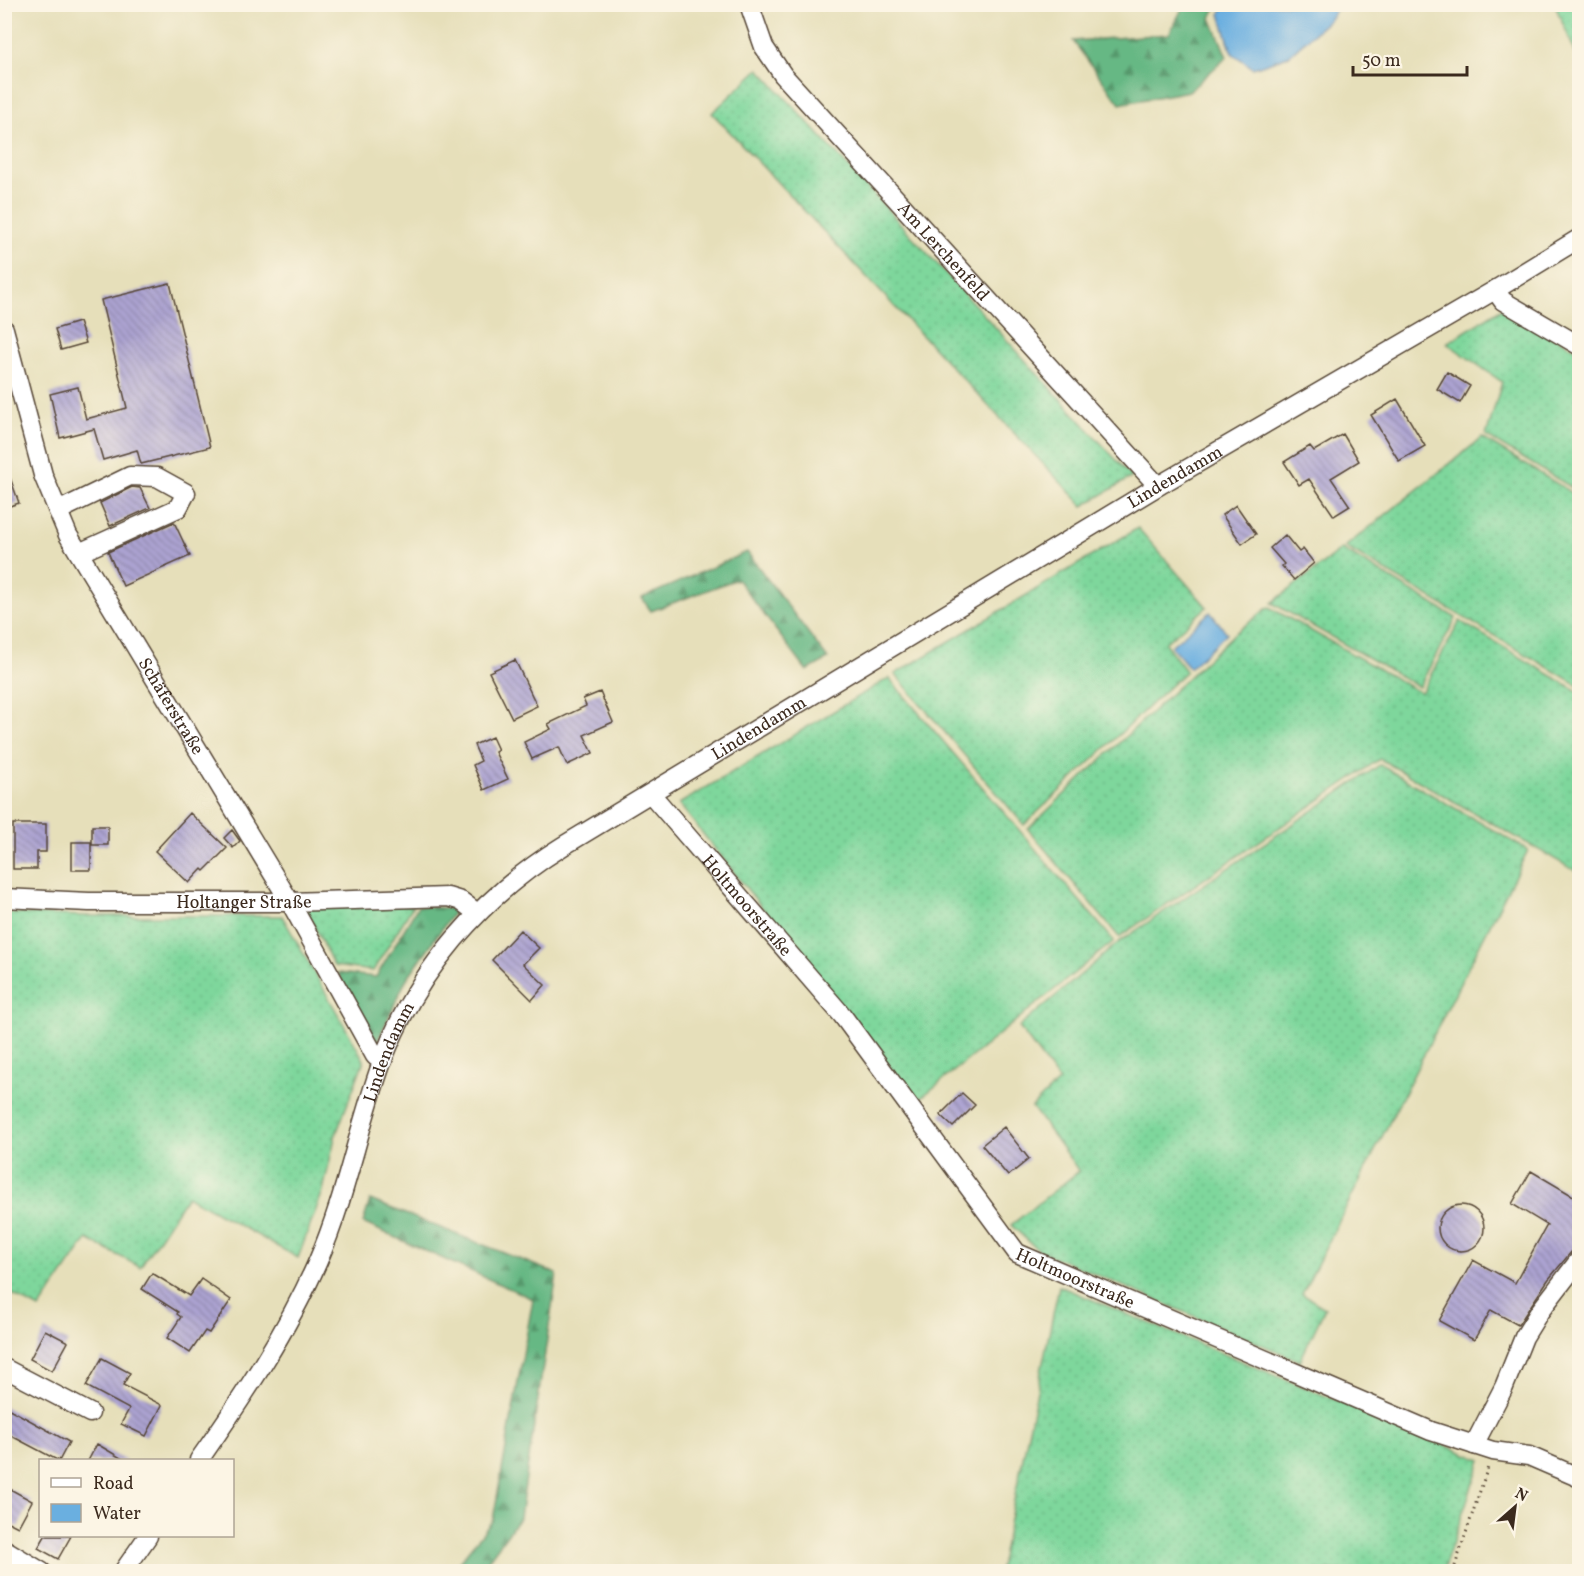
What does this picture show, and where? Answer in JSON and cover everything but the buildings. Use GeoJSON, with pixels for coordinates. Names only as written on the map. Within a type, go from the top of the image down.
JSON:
{"type":"FeatureCollection","features":[{"type":"Feature","properties":{"kind":"street","name":"Am Lerchenfeld"},"geometry":{"type":"LineString","coordinates":[[749,4],[764,47],[783,75],[1158,486]]}},
{"type":"Feature","properties":{"kind":"street","name":"Lindendamm"},"geometry":{"type":"LineString","coordinates":[[200,1459],[276,1344],[307,1285],[338,1207],[383,1061],[407,1009],[422,983],[477,913],[517,877],[546,856],[1158,486],[1580,238]]}},
{"type":"Feature","properties":{"kind":"street"},"geometry":{"type":"LineString","coordinates":[[1495,290],[1503,301],[1580,346]]}},
{"type":"Feature","properties":{"kind":"street","name":"Schäferstraße"},"geometry":{"type":"LineString","coordinates":[[4,329],[43,475],[68,535],[290,902],[375,1056],[383,1061]]}},
{"type":"Feature","properties":{"kind":"street"},"geometry":{"type":"LineString","coordinates":[[58,511],[130,476],[157,477],[186,493],[178,508],[79,554]]}},
{"type":"Feature","properties":{"kind":"street","name":"Holtmoorstraße"},"geometry":{"type":"LineString","coordinates":[[651,794],[842,1015],[1017,1253],[1431,1431],[1493,1451],[1529,1456],[1580,1478]]}},
{"type":"Feature","properties":{"kind":"street","name":"Holtanger Straße"},"geometry":{"type":"LineString","coordinates":[[4,898],[89,902],[290,902],[448,897],[461,901],[477,913]]}},
{"type":"Feature","properties":{"kind":"street"},"geometry":{"type":"LineString","coordinates":[[1474,1445],[1504,1387],[1524,1337],[1540,1311],[1580,1259]]}},
{"type":"Feature","properties":{"kind":"street"},"geometry":{"type":"LineString","coordinates":[[4,1368],[90,1413]]}},
{"type":"Feature","properties":{"kind":"street"},"geometry":{"type":"LineString","coordinates":[[123,1572],[147,1537]]}},
{"type":"Feature","properties":{"kind":"street"},"geometry":{"type":"LineString","coordinates":[[4,1549],[42,1572]]}},
{"type":"Feature","properties":{"kind":"path"},"geometry":{"type":"LineString","coordinates":[[1453,1572],[1493,1451]]}},
{"type":"Feature","properties":{"kind":"green space"},"geometry":{"type":"Polygon","coordinates":[[[1184,5],[1217,5],[1211,18],[1227,57],[1189,91],[1120,104],[1073,41],[1169,34],[1184,5]]]}},
{"type":"Feature","properties":{"kind":"green space"},"geometry":{"type":"Polygon","coordinates":[[[1555,5],[1579,5],[1579,61],[1555,5]]]}},
{"type":"Feature","properties":{"kind":"green space"},"geometry":{"type":"Polygon","coordinates":[[[759,69],[1132,477],[1083,506],[712,113],[759,69]]]}},
{"type":"Feature","properties":{"kind":"green space"},"geometry":{"type":"Polygon","coordinates":[[[1504,307],[1579,351],[1579,492],[1486,436],[1502,382],[1447,343],[1504,307]]]}},
{"type":"Feature","properties":{"kind":"green space"},"geometry":{"type":"Polygon","coordinates":[[[1482,438],[1579,497],[1579,686],[1345,547],[1482,438]]]}},
{"type":"Feature","properties":{"kind":"green space"},"geometry":{"type":"Polygon","coordinates":[[[1138,528],[1207,607],[1165,643],[1186,671],[1024,825],[895,674],[1138,528]]]}},
{"type":"Feature","properties":{"kind":"green space"},"geometry":{"type":"Polygon","coordinates":[[[1342,549],[1456,618],[1419,687],[1272,603],[1342,549]]]}},
{"type":"Feature","properties":{"kind":"green space"},"geometry":{"type":"Polygon","coordinates":[[[747,552],[828,659],[807,671],[737,579],[651,611],[642,598],[747,552]]]}},
{"type":"Feature","properties":{"kind":"green space"},"geometry":{"type":"Polygon","coordinates":[[[1269,607],[1421,693],[1460,621],[1579,692],[1579,873],[1380,759],[1119,937],[1028,829],[1234,634],[1269,607]]]}},
{"type":"Feature","properties":{"kind":"green space"},"geometry":{"type":"Polygon","coordinates":[[[889,678],[1114,941],[917,1101],[679,804],[889,678]]]}},
{"type":"Feature","properties":{"kind":"green space"},"geometry":{"type":"Polygon","coordinates":[[[1380,765],[1528,850],[1302,1294],[1325,1308],[1300,1361],[1038,1250],[1011,1225],[1079,1171],[1032,1107],[1059,1081],[1019,1027],[1119,942],[1380,765]]]}},
{"type":"Feature","properties":{"kind":"green space"},"geometry":{"type":"Polygon","coordinates":[[[304,905],[413,906],[373,971],[334,966],[304,905]]]}},
{"type":"Feature","properties":{"kind":"green space"},"geometry":{"type":"Polygon","coordinates":[[[418,906],[456,909],[406,980],[377,1042],[338,973],[376,977],[418,906]]]}},
{"type":"Feature","properties":{"kind":"green space"},"geometry":{"type":"Polygon","coordinates":[[[5,913],[83,916],[282,916],[364,1060],[335,1137],[323,1191],[298,1258],[187,1196],[140,1267],[87,1239],[39,1309],[5,1290],[5,913]]]}},
{"type":"Feature","properties":{"kind":"green space"},"geometry":{"type":"Polygon","coordinates":[[[370,1200],[557,1274],[520,1517],[480,1571],[452,1571],[493,1520],[533,1299],[363,1223],[370,1200]]]}},
{"type":"Feature","properties":{"kind":"green space"},"geometry":{"type":"Polygon","coordinates":[[[1059,1286],[1481,1460],[1443,1571],[999,1572],[1059,1286]]]}},
{"type":"Feature","properties":{"kind":"water"},"geometry":{"type":"Polygon","coordinates":[[[1224,4],[1339,5],[1330,19],[1288,56],[1253,68],[1232,53],[1220,14],[1224,4]]]}},
{"type":"Feature","properties":{"kind":"water"},"geometry":{"type":"Polygon","coordinates":[[[1210,612],[1227,633],[1190,668],[1171,646],[1210,612]]]}}]}
